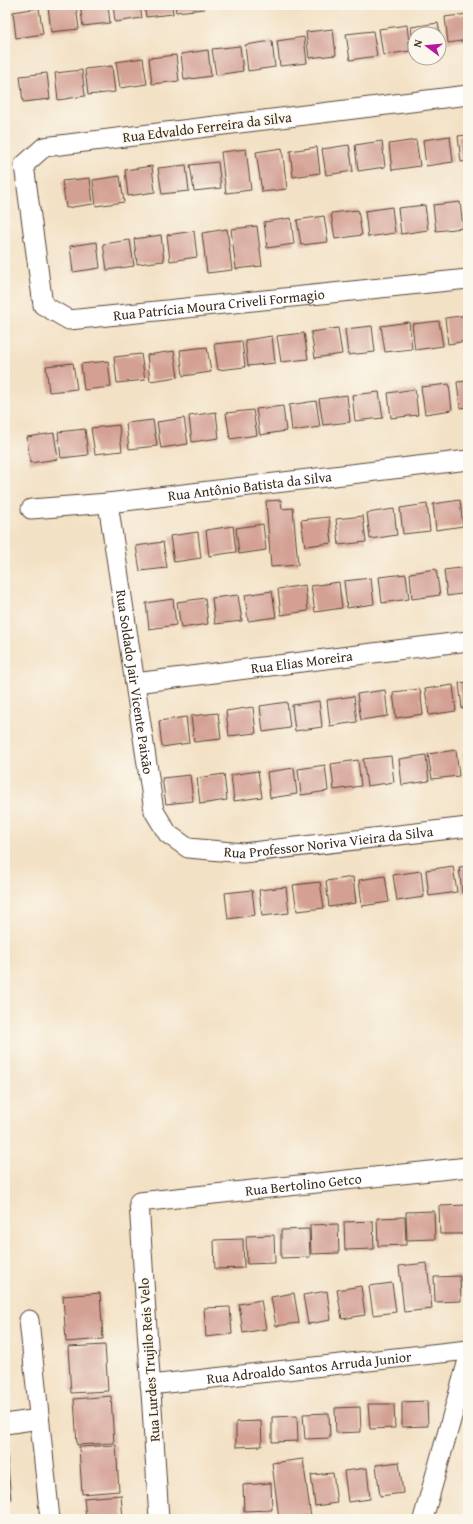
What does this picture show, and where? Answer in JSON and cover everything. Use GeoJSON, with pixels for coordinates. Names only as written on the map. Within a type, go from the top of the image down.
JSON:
{"type":"FeatureCollection","features":[{"type":"Feature","properties":{"kind":"street","name":"Rua Edvaldo Ferreira da Silva"},"geometry":{"type":"LineString","coordinates":[[34,235],[24,165],[44,147],[468,96]]}},
{"type":"Feature","properties":{"kind":"street","name":"Rua Patrícia Moura Criveli Formagio"},"geometry":{"type":"LineString","coordinates":[[34,235],[43,305],[69,320],[468,279]]}},
{"type":"Feature","properties":{"kind":"street","name":"Rua Antônio Batista da Silva"},"geometry":{"type":"LineString","coordinates":[[31,509],[108,503],[468,460]]}},
{"type":"Feature","properties":{"kind":"street","name":"Rua Soldado Jair Vicente Paixão"},"geometry":{"type":"LineString","coordinates":[[108,503],[154,811],[168,834],[188,848]]}},
{"type":"Feature","properties":{"kind":"street","name":"Rua Elias Moreira"},"geometry":{"type":"LineString","coordinates":[[135,684],[468,641]]}},
{"type":"Feature","properties":{"kind":"street","name":"Rua Professor Noriva Vieira da Silva"},"geometry":{"type":"LineString","coordinates":[[188,848],[243,853],[468,827]]}},
{"type":"Feature","properties":{"kind":"street","name":"Rua Bertolino Getco"},"geometry":{"type":"LineString","coordinates":[[139,1202],[468,1167]]}},
{"type":"Feature","properties":{"kind":"street","name":"Rua Lurdes Trujilo Reis Velo"},"geometry":{"type":"LineString","coordinates":[[139,1202],[159,1519]]}},
{"type":"Feature","properties":{"kind":"street"},"geometry":{"type":"LineString","coordinates":[[29,1320],[50,1519]]}},
{"type":"Feature","properties":{"kind":"street","name":"Rua Adroaldo Santos Arruda Junior"},"geometry":{"type":"LineString","coordinates":[[150,1385],[468,1350]]}},
{"type":"Feature","properties":{"kind":"street"},"geometry":{"type":"LineString","coordinates":[[423,1519],[468,1360]]}},
{"type":"Feature","properties":{"kind":"street"},"geometry":{"type":"LineString","coordinates":[[5,1424],[40,1419]]}},
{"type":"Feature","properties":{"kind":"building"},"geometry":{"type":"Polygon","coordinates":[[[76,5],[79,29],[51,32],[48,6],[76,5]]]}},
{"type":"Feature","properties":{"kind":"building"},"geometry":{"type":"Polygon","coordinates":[[[80,5],[108,5],[110,23],[83,26],[80,5]]]}},
{"type":"Feature","properties":{"kind":"building"},"geometry":{"type":"Polygon","coordinates":[[[113,5],[140,5],[142,18],[115,22],[113,5]]]}},
{"type":"Feature","properties":{"kind":"building"},"geometry":{"type":"Polygon","coordinates":[[[144,5],[172,5],[173,14],[146,17],[144,5]]]}},
{"type":"Feature","properties":{"kind":"building"},"geometry":{"type":"Polygon","coordinates":[[[175,5],[203,5],[204,9],[176,12],[175,5]]]}},
{"type":"Feature","properties":{"kind":"building"},"geometry":{"type":"Polygon","coordinates":[[[39,8],[43,34],[16,38],[13,12],[39,8]]]}},
{"type":"Feature","properties":{"kind":"building"},"geometry":{"type":"Polygon","coordinates":[[[468,14],[468,40],[448,43],[445,17],[468,14]]]}},
{"type":"Feature","properties":{"kind":"building"},"geometry":{"type":"Polygon","coordinates":[[[438,23],[439,26],[418,26],[438,23]]]}},
{"type":"Feature","properties":{"kind":"building"},"geometry":{"type":"Polygon","coordinates":[[[407,25],[407,51],[383,55],[379,29],[407,25]]]}},
{"type":"Feature","properties":{"kind":"building"},"geometry":{"type":"Polygon","coordinates":[[[333,29],[336,55],[309,58],[306,32],[333,29]]]}},
{"type":"Feature","properties":{"kind":"building"},"geometry":{"type":"Polygon","coordinates":[[[373,31],[377,56],[350,60],[346,34],[373,31]]]}},
{"type":"Feature","properties":{"kind":"building"},"geometry":{"type":"Polygon","coordinates":[[[304,37],[307,63],[280,66],[277,41],[304,37]]]}},
{"type":"Feature","properties":{"kind":"building"},"geometry":{"type":"Polygon","coordinates":[[[272,41],[275,67],[248,71],[245,45],[272,41]]]}},
{"type":"Feature","properties":{"kind":"building"},"geometry":{"type":"Polygon","coordinates":[[[240,46],[243,71],[216,75],[212,49],[240,46]]]}},
{"type":"Feature","properties":{"kind":"building"},"geometry":{"type":"Polygon","coordinates":[[[208,50],[211,76],[184,80],[181,54],[208,50]]]}},
{"type":"Feature","properties":{"kind":"building"},"geometry":{"type":"Polygon","coordinates":[[[176,55],[179,81],[152,84],[149,58],[176,55]]]}},
{"type":"Feature","properties":{"kind":"building"},"geometry":{"type":"Polygon","coordinates":[[[143,58],[147,84],[120,88],[116,62],[143,58]]]}},
{"type":"Feature","properties":{"kind":"building"},"geometry":{"type":"Polygon","coordinates":[[[112,66],[115,92],[88,95],[85,69],[112,66]]]}},
{"type":"Feature","properties":{"kind":"building"},"geometry":{"type":"Polygon","coordinates":[[[82,70],[85,96],[58,100],[55,73],[82,70]]]}},
{"type":"Feature","properties":{"kind":"building"},"geometry":{"type":"Polygon","coordinates":[[[47,73],[50,99],[23,102],[20,76],[47,73]]]}},
{"type":"Feature","properties":{"kind":"building"},"geometry":{"type":"Polygon","coordinates":[[[468,135],[468,161],[461,162],[458,136],[468,135]]]}},
{"type":"Feature","properties":{"kind":"building"},"geometry":{"type":"Polygon","coordinates":[[[450,136],[453,162],[426,166],[423,140],[450,136]]]}},
{"type":"Feature","properties":{"kind":"building"},"geometry":{"type":"Polygon","coordinates":[[[416,140],[420,166],[392,170],[389,144],[416,140]]]}},
{"type":"Feature","properties":{"kind":"building"},"geometry":{"type":"Polygon","coordinates":[[[382,141],[385,167],[358,171],[355,145],[382,141]]]}},
{"type":"Feature","properties":{"kind":"building"},"geometry":{"type":"Polygon","coordinates":[[[349,145],[353,171],[326,175],[322,149],[349,145]]]}},
{"type":"Feature","properties":{"kind":"building"},"geometry":{"type":"Polygon","coordinates":[[[317,147],[320,173],[293,177],[290,151],[317,147]]]}},
{"type":"Feature","properties":{"kind":"building"},"geometry":{"type":"Polygon","coordinates":[[[282,148],[287,189],[262,192],[256,152],[282,148]]]}},
{"type":"Feature","properties":{"kind":"building"},"geometry":{"type":"Polygon","coordinates":[[[246,149],[251,190],[226,193],[221,152],[246,149]]]}},
{"type":"Feature","properties":{"kind":"building"},"geometry":{"type":"Polygon","coordinates":[[[218,162],[221,188],[194,191],[190,165],[218,162]]]}},
{"type":"Feature","properties":{"kind":"building"},"geometry":{"type":"Polygon","coordinates":[[[186,165],[189,191],[162,194],[158,168],[186,165]]]}},
{"type":"Feature","properties":{"kind":"building"},"geometry":{"type":"Polygon","coordinates":[[[152,166],[155,192],[128,196],[125,170],[152,166]]]}},
{"type":"Feature","properties":{"kind":"building"},"geometry":{"type":"Polygon","coordinates":[[[120,176],[124,202],[96,206],[93,180],[120,176]]]}},
{"type":"Feature","properties":{"kind":"building"},"geometry":{"type":"Polygon","coordinates":[[[90,178],[93,204],[66,208],[62,181],[90,178]]]}},
{"type":"Feature","properties":{"kind":"building"},"geometry":{"type":"Polygon","coordinates":[[[466,197],[468,197],[468,207],[467,207],[466,197]]]}},
{"type":"Feature","properties":{"kind":"building"},"geometry":{"type":"Polygon","coordinates":[[[460,202],[463,228],[436,231],[433,205],[460,202]]]}},
{"type":"Feature","properties":{"kind":"building"},"geometry":{"type":"Polygon","coordinates":[[[425,205],[428,230],[401,234],[398,208],[425,205]]]}},
{"type":"Feature","properties":{"kind":"building"},"geometry":{"type":"Polygon","coordinates":[[[392,207],[395,233],[368,237],[365,211],[392,207]]]}},
{"type":"Feature","properties":{"kind":"building"},"geometry":{"type":"Polygon","coordinates":[[[358,210],[362,235],[335,239],[331,213],[358,210]]]}},
{"type":"Feature","properties":{"kind":"building"},"geometry":{"type":"Polygon","coordinates":[[[324,216],[328,242],[301,245],[297,220],[324,216]]]}},
{"type":"Feature","properties":{"kind":"building"},"geometry":{"type":"Polygon","coordinates":[[[291,218],[294,244],[267,248],[264,222],[291,218]]]}},
{"type":"Feature","properties":{"kind":"building"},"geometry":{"type":"Polygon","coordinates":[[[257,226],[262,266],[236,269],[231,229],[257,226]]]}},
{"type":"Feature","properties":{"kind":"building"},"geometry":{"type":"Polygon","coordinates":[[[227,229],[232,270],[207,273],[202,233],[227,229]]]}},
{"type":"Feature","properties":{"kind":"building"},"geometry":{"type":"Polygon","coordinates":[[[194,231],[197,257],[170,261],[167,235],[194,231]]]}},
{"type":"Feature","properties":{"kind":"building"},"geometry":{"type":"Polygon","coordinates":[[[161,235],[164,261],[137,264],[134,239],[161,235]]]}},
{"type":"Feature","properties":{"kind":"building"},"geometry":{"type":"Polygon","coordinates":[[[130,240],[134,266],[107,270],[103,244],[130,240]]]}},
{"type":"Feature","properties":{"kind":"building"},"geometry":{"type":"Polygon","coordinates":[[[97,242],[100,268],[73,272],[70,246],[97,242]]]}},
{"type":"Feature","properties":{"kind":"building"},"geometry":{"type":"Polygon","coordinates":[[[468,315],[468,341],[448,344],[445,318],[468,315]]]}},
{"type":"Feature","properties":{"kind":"building"},"geometry":{"type":"Polygon","coordinates":[[[439,321],[443,346],[415,350],[412,324],[439,321]]]}},
{"type":"Feature","properties":{"kind":"building"},"geometry":{"type":"Polygon","coordinates":[[[409,322],[412,349],[385,352],[381,326],[409,322]]]}},
{"type":"Feature","properties":{"kind":"building"},"geometry":{"type":"Polygon","coordinates":[[[372,326],[375,352],[348,355],[345,329],[372,326]]]}},
{"type":"Feature","properties":{"kind":"building"},"geometry":{"type":"Polygon","coordinates":[[[338,328],[342,354],[315,358],[311,332],[338,328]]]}},
{"type":"Feature","properties":{"kind":"building"},"geometry":{"type":"Polygon","coordinates":[[[304,333],[308,359],[281,362],[277,336],[304,333]]]}},
{"type":"Feature","properties":{"kind":"building"},"geometry":{"type":"Polygon","coordinates":[[[272,336],[275,363],[248,366],[245,340],[272,336]]]}},
{"type":"Feature","properties":{"kind":"building"},"geometry":{"type":"Polygon","coordinates":[[[242,341],[245,367],[218,370],[214,344],[242,341]]]}},
{"type":"Feature","properties":{"kind":"building"},"geometry":{"type":"Polygon","coordinates":[[[207,347],[211,372],[183,376],[180,350],[207,347]]]}},
{"type":"Feature","properties":{"kind":"building"},"geometry":{"type":"Polygon","coordinates":[[[174,351],[178,377],[150,381],[147,355],[174,351]]]}},
{"type":"Feature","properties":{"kind":"building"},"geometry":{"type":"Polygon","coordinates":[[[141,354],[145,380],[117,383],[114,357],[141,354]]]}},
{"type":"Feature","properties":{"kind":"building"},"geometry":{"type":"Polygon","coordinates":[[[108,361],[111,387],[84,390],[81,364],[108,361]]]}},
{"type":"Feature","properties":{"kind":"building"},"geometry":{"type":"Polygon","coordinates":[[[73,363],[77,389],[49,392],[46,366],[73,363]]]}},
{"type":"Feature","properties":{"kind":"building"},"geometry":{"type":"Polygon","coordinates":[[[468,381],[468,407],[460,408],[457,382],[468,381]]]}},
{"type":"Feature","properties":{"kind":"building"},"geometry":{"type":"Polygon","coordinates":[[[449,384],[452,410],[425,414],[421,387],[449,384]]]}},
{"type":"Feature","properties":{"kind":"building"},"geometry":{"type":"Polygon","coordinates":[[[415,389],[418,415],[391,418],[388,393],[415,389]]]}},
{"type":"Feature","properties":{"kind":"building"},"geometry":{"type":"Polygon","coordinates":[[[379,392],[383,418],[355,421],[352,395],[379,392]]]}},
{"type":"Feature","properties":{"kind":"building"},"geometry":{"type":"Polygon","coordinates":[[[347,395],[350,422],[323,425],[319,399],[347,395]]]}},
{"type":"Feature","properties":{"kind":"building"},"geometry":{"type":"Polygon","coordinates":[[[316,401],[320,427],[292,431],[289,405],[316,401]]]}},
{"type":"Feature","properties":{"kind":"building"},"geometry":{"type":"Polygon","coordinates":[[[283,406],[286,431],[260,435],[256,409],[283,406]]]}},
{"type":"Feature","properties":{"kind":"building"},"geometry":{"type":"Polygon","coordinates":[[[253,410],[257,435],[230,439],[226,413],[253,410]]]}},
{"type":"Feature","properties":{"kind":"building"},"geometry":{"type":"Polygon","coordinates":[[[216,412],[219,438],[192,442],[189,416],[216,412]]]}},
{"type":"Feature","properties":{"kind":"building"},"geometry":{"type":"Polygon","coordinates":[[[184,418],[188,444],[161,448],[157,422],[184,418]]]}},
{"type":"Feature","properties":{"kind":"building"},"geometry":{"type":"Polygon","coordinates":[[[153,420],[157,446],[129,449],[126,423],[153,420]]]}},
{"type":"Feature","properties":{"kind":"building"},"geometry":{"type":"Polygon","coordinates":[[[119,425],[122,451],[95,454],[91,428],[119,425]]]}},
{"type":"Feature","properties":{"kind":"building"},"geometry":{"type":"Polygon","coordinates":[[[85,429],[88,455],[61,458],[58,432],[85,429]]]}},
{"type":"Feature","properties":{"kind":"building"},"geometry":{"type":"Polygon","coordinates":[[[54,433],[58,459],[30,463],[27,437],[54,433]]]}},
{"type":"Feature","properties":{"kind":"building"},"geometry":{"type":"Polygon","coordinates":[[[281,500],[282,509],[293,508],[298,565],[271,567],[266,501],[281,500]]]}},
{"type":"Feature","properties":{"kind":"building"},"geometry":{"type":"Polygon","coordinates":[[[460,500],[463,526],[436,530],[433,504],[460,500]]]}},
{"type":"Feature","properties":{"kind":"building"},"geometry":{"type":"Polygon","coordinates":[[[427,504],[430,531],[403,534],[400,508],[427,504]]]}},
{"type":"Feature","properties":{"kind":"building"},"geometry":{"type":"Polygon","coordinates":[[[394,509],[397,535],[370,539],[367,513],[394,509]]]}},
{"type":"Feature","properties":{"kind":"building"},"geometry":{"type":"Polygon","coordinates":[[[363,516],[366,542],[339,545],[336,519],[363,516]]]}},
{"type":"Feature","properties":{"kind":"building"},"geometry":{"type":"Polygon","coordinates":[[[329,517],[332,543],[305,546],[301,520],[329,517]]]}},
{"type":"Feature","properties":{"kind":"building"},"geometry":{"type":"Polygon","coordinates":[[[263,524],[266,550],[239,554],[236,528],[263,524]]]}},
{"type":"Feature","properties":{"kind":"building"},"geometry":{"type":"Polygon","coordinates":[[[233,526],[236,552],[209,556],[206,530],[233,526]]]}},
{"type":"Feature","properties":{"kind":"building"},"geometry":{"type":"Polygon","coordinates":[[[198,532],[201,558],[174,562],[170,536],[198,532]]]}},
{"type":"Feature","properties":{"kind":"building"},"geometry":{"type":"Polygon","coordinates":[[[163,542],[167,568],[140,571],[136,546],[163,542]]]}},
{"type":"Feature","properties":{"kind":"building"},"geometry":{"type":"Polygon","coordinates":[[[468,567],[468,593],[447,596],[444,570],[468,567]]]}},
{"type":"Feature","properties":{"kind":"building"},"geometry":{"type":"Polygon","coordinates":[[[436,569],[440,595],[412,599],[410,573],[436,569]]]}},
{"type":"Feature","properties":{"kind":"building"},"geometry":{"type":"Polygon","coordinates":[[[406,574],[409,599],[382,603],[379,577],[406,574]]]}},
{"type":"Feature","properties":{"kind":"building"},"geometry":{"type":"Polygon","coordinates":[[[371,578],[374,604],[347,608],[344,581],[371,578]]]}},
{"type":"Feature","properties":{"kind":"building"},"geometry":{"type":"Polygon","coordinates":[[[339,582],[342,608],[315,612],[311,586],[339,582]]]}},
{"type":"Feature","properties":{"kind":"building"},"geometry":{"type":"Polygon","coordinates":[[[305,585],[308,611],[281,615],[278,589],[305,585]]]}},
{"type":"Feature","properties":{"kind":"building"},"geometry":{"type":"Polygon","coordinates":[[[272,591],[276,617],[248,621],[245,595],[272,591]]]}},
{"type":"Feature","properties":{"kind":"building"},"geometry":{"type":"Polygon","coordinates":[[[238,595],[242,621],[215,624],[212,598],[238,595]]]}},
{"type":"Feature","properties":{"kind":"building"},"geometry":{"type":"Polygon","coordinates":[[[205,598],[208,624],[181,628],[177,602],[205,598]]]}},
{"type":"Feature","properties":{"kind":"building"},"geometry":{"type":"Polygon","coordinates":[[[173,599],[176,625],[149,629],[146,603],[173,599]]]}},
{"type":"Feature","properties":{"kind":"building"},"geometry":{"type":"Polygon","coordinates":[[[468,682],[468,708],[462,709],[459,683],[468,682]]]}},
{"type":"Feature","properties":{"kind":"building"},"geometry":{"type":"Polygon","coordinates":[[[453,685],[456,711],[429,715],[425,689],[453,685]]]}},
{"type":"Feature","properties":{"kind":"building"},"geometry":{"type":"Polygon","coordinates":[[[420,689],[423,714],[396,718],[393,692],[420,689]]]}},
{"type":"Feature","properties":{"kind":"building"},"geometry":{"type":"Polygon","coordinates":[[[385,690],[388,716],[361,720],[357,694],[385,690]]]}},
{"type":"Feature","properties":{"kind":"building"},"geometry":{"type":"Polygon","coordinates":[[[354,696],[357,722],[330,726],[327,700],[354,696]]]}},
{"type":"Feature","properties":{"kind":"building"},"geometry":{"type":"Polygon","coordinates":[[[319,701],[322,727],[295,731],[292,705],[319,701]]]}},
{"type":"Feature","properties":{"kind":"building"},"geometry":{"type":"Polygon","coordinates":[[[287,702],[290,728],[263,732],[260,706],[287,702]]]}},
{"type":"Feature","properties":{"kind":"building"},"geometry":{"type":"Polygon","coordinates":[[[253,707],[256,733],[229,736],[226,711],[253,707]]]}},
{"type":"Feature","properties":{"kind":"building"},"geometry":{"type":"Polygon","coordinates":[[[218,713],[221,739],[194,742],[191,716],[218,713]]]}},
{"type":"Feature","properties":{"kind":"building"},"geometry":{"type":"Polygon","coordinates":[[[186,717],[189,743],[162,747],[159,721],[186,717]]]}},
{"type":"Feature","properties":{"kind":"building"},"geometry":{"type":"Polygon","coordinates":[[[456,750],[459,776],[432,779],[428,754],[456,750]]]}},
{"type":"Feature","properties":{"kind":"building"},"geometry":{"type":"Polygon","coordinates":[[[464,754],[468,754],[468,778],[467,778],[464,754]]]}},
{"type":"Feature","properties":{"kind":"building"},"geometry":{"type":"Polygon","coordinates":[[[426,755],[429,781],[402,785],[399,759],[426,755]]]}},
{"type":"Feature","properties":{"kind":"building"},"geometry":{"type":"Polygon","coordinates":[[[391,756],[394,782],[367,786],[363,759],[391,756]]]}},
{"type":"Feature","properties":{"kind":"building"},"geometry":{"type":"Polygon","coordinates":[[[358,760],[361,786],[334,790],[331,764],[358,760]]]}},
{"type":"Feature","properties":{"kind":"building"},"geometry":{"type":"Polygon","coordinates":[[[325,765],[328,791],[301,795],[298,769],[325,765]]]}},
{"type":"Feature","properties":{"kind":"building"},"geometry":{"type":"Polygon","coordinates":[[[294,768],[297,794],[270,798],[267,772],[294,768]]]}},
{"type":"Feature","properties":{"kind":"building"},"geometry":{"type":"Polygon","coordinates":[[[258,771],[262,797],[234,801],[231,775],[258,771]]]}},
{"type":"Feature","properties":{"kind":"building"},"geometry":{"type":"Polygon","coordinates":[[[224,774],[227,800],[200,804],[197,778],[224,774]]]}},
{"type":"Feature","properties":{"kind":"building"},"geometry":{"type":"Polygon","coordinates":[[[190,775],[193,801],[166,804],[162,778],[190,775]]]}},
{"type":"Feature","properties":{"kind":"building"},"geometry":{"type":"Polygon","coordinates":[[[453,866],[457,892],[429,896],[426,870],[453,866]]]}},
{"type":"Feature","properties":{"kind":"building"},"geometry":{"type":"Polygon","coordinates":[[[468,866],[468,892],[462,893],[459,867],[468,866]]]}},
{"type":"Feature","properties":{"kind":"building"},"geometry":{"type":"Polygon","coordinates":[[[421,871],[424,897],[397,901],[393,875],[421,871]]]}},
{"type":"Feature","properties":{"kind":"building"},"geometry":{"type":"Polygon","coordinates":[[[385,876],[389,902],[362,906],[359,880],[385,876]]]}},
{"type":"Feature","properties":{"kind":"building"},"geometry":{"type":"Polygon","coordinates":[[[353,877],[356,903],[329,907],[326,881],[353,877]]]}},
{"type":"Feature","properties":{"kind":"building"},"geometry":{"type":"Polygon","coordinates":[[[320,882],[324,908],[297,911],[293,885],[320,882]]]}},
{"type":"Feature","properties":{"kind":"building"},"geometry":{"type":"Polygon","coordinates":[[[286,887],[289,913],[262,916],[259,890],[286,887]]]}},
{"type":"Feature","properties":{"kind":"building"},"geometry":{"type":"Polygon","coordinates":[[[252,890],[255,915],[228,919],[225,893],[252,890]]]}},
{"type":"Feature","properties":{"kind":"building"},"geometry":{"type":"Polygon","coordinates":[[[467,1205],[468,1234],[440,1234],[439,1206],[467,1205]]]}},
{"type":"Feature","properties":{"kind":"building"},"geometry":{"type":"Polygon","coordinates":[[[434,1211],[435,1239],[407,1240],[406,1212],[434,1211]]]}},
{"type":"Feature","properties":{"kind":"building"},"geometry":{"type":"Polygon","coordinates":[[[405,1217],[406,1245],[378,1246],[377,1218],[405,1217]]]}},
{"type":"Feature","properties":{"kind":"building"},"geometry":{"type":"Polygon","coordinates":[[[373,1221],[374,1249],[345,1250],[344,1222],[373,1221]]]}},
{"type":"Feature","properties":{"kind":"building"},"geometry":{"type":"Polygon","coordinates":[[[338,1224],[339,1253],[311,1254],[310,1225],[338,1224]]]}},
{"type":"Feature","properties":{"kind":"building"},"geometry":{"type":"Polygon","coordinates":[[[309,1229],[310,1257],[281,1258],[281,1230],[309,1229]]]}},
{"type":"Feature","properties":{"kind":"building"},"geometry":{"type":"Polygon","coordinates":[[[274,1235],[275,1263],[247,1264],[246,1236],[274,1235]]]}},
{"type":"Feature","properties":{"kind":"building"},"geometry":{"type":"Polygon","coordinates":[[[243,1239],[244,1268],[215,1269],[214,1240],[243,1239]]]}},
{"type":"Feature","properties":{"kind":"building"},"geometry":{"type":"Polygon","coordinates":[[[427,1263],[432,1309],[404,1312],[399,1266],[427,1263]]]}},
{"type":"Feature","properties":{"kind":"building"},"geometry":{"type":"Polygon","coordinates":[[[460,1276],[461,1301],[435,1302],[434,1277],[460,1276]]]}},
{"type":"Feature","properties":{"kind":"building"},"geometry":{"type":"Polygon","coordinates":[[[392,1283],[396,1312],[373,1315],[369,1286],[392,1283]]]}},
{"type":"Feature","properties":{"kind":"building"},"geometry":{"type":"Polygon","coordinates":[[[361,1286],[365,1315],[342,1319],[337,1290],[361,1286]]]}},
{"type":"Feature","properties":{"kind":"building"},"geometry":{"type":"Polygon","coordinates":[[[327,1291],[331,1320],[308,1324],[303,1295],[327,1291]]]}},
{"type":"Feature","properties":{"kind":"building"},"geometry":{"type":"Polygon","coordinates":[[[100,1293],[103,1339],[66,1342],[63,1296],[100,1293]]]}},
{"type":"Feature","properties":{"kind":"building"},"geometry":{"type":"Polygon","coordinates":[[[294,1293],[299,1323],[276,1326],[271,1297],[294,1293]]]}},
{"type":"Feature","properties":{"kind":"building"},"geometry":{"type":"Polygon","coordinates":[[[261,1300],[266,1329],[243,1333],[239,1304],[261,1300]]]}},
{"type":"Feature","properties":{"kind":"building"},"geometry":{"type":"Polygon","coordinates":[[[230,1307],[232,1334],[206,1337],[204,1308],[230,1307]]]}},
{"type":"Feature","properties":{"kind":"building"},"geometry":{"type":"Polygon","coordinates":[[[105,1345],[108,1391],[71,1393],[68,1347],[105,1345]]]}},
{"type":"Feature","properties":{"kind":"building"},"geometry":{"type":"Polygon","coordinates":[[[111,1396],[114,1443],[77,1445],[74,1399],[111,1396]]]}},
{"type":"Feature","properties":{"kind":"building"},"geometry":{"type":"Polygon","coordinates":[[[427,1401],[428,1426],[402,1427],[402,1402],[427,1401]]]}},
{"type":"Feature","properties":{"kind":"building"},"geometry":{"type":"Polygon","coordinates":[[[368,1404],[394,1404],[395,1428],[370,1429],[368,1404]]]}},
{"type":"Feature","properties":{"kind":"building"},"geometry":{"type":"Polygon","coordinates":[[[360,1407],[361,1432],[336,1433],[335,1408],[360,1407]]]}},
{"type":"Feature","properties":{"kind":"building"},"geometry":{"type":"Polygon","coordinates":[[[329,1413],[330,1438],[305,1439],[303,1414],[329,1413]]]}},
{"type":"Feature","properties":{"kind":"building"},"geometry":{"type":"Polygon","coordinates":[[[297,1416],[298,1441],[272,1442],[272,1417],[297,1416]]]}},
{"type":"Feature","properties":{"kind":"building"},"geometry":{"type":"Polygon","coordinates":[[[261,1421],[262,1446],[236,1447],[236,1422],[261,1421]]]}},
{"type":"Feature","properties":{"kind":"building"},"geometry":{"type":"Polygon","coordinates":[[[116,1445],[119,1491],[82,1494],[79,1447],[116,1445]]]}},
{"type":"Feature","properties":{"kind":"building"},"geometry":{"type":"Polygon","coordinates":[[[5,1456],[7,1456],[11,1500],[5,1501],[5,1456]]]}},
{"type":"Feature","properties":{"kind":"building"},"geometry":{"type":"Polygon","coordinates":[[[303,1459],[311,1518],[279,1519],[272,1463],[303,1459]]]}},
{"type":"Feature","properties":{"kind":"building"},"geometry":{"type":"Polygon","coordinates":[[[399,1462],[403,1493],[380,1496],[376,1465],[399,1462]]]}},
{"type":"Feature","properties":{"kind":"building"},"geometry":{"type":"Polygon","coordinates":[[[367,1468],[370,1499],[348,1502],[344,1471],[367,1468]]]}},
{"type":"Feature","properties":{"kind":"building"},"geometry":{"type":"Polygon","coordinates":[[[333,1473],[337,1503],[315,1506],[311,1475],[333,1473]]]}},
{"type":"Feature","properties":{"kind":"building"},"geometry":{"type":"Polygon","coordinates":[[[271,1483],[272,1510],[244,1511],[243,1485],[271,1483]]]}},
{"type":"Feature","properties":{"kind":"building"},"geometry":{"type":"Polygon","coordinates":[[[121,1495],[123,1519],[86,1519],[84,1498],[121,1495]]]}}]}
